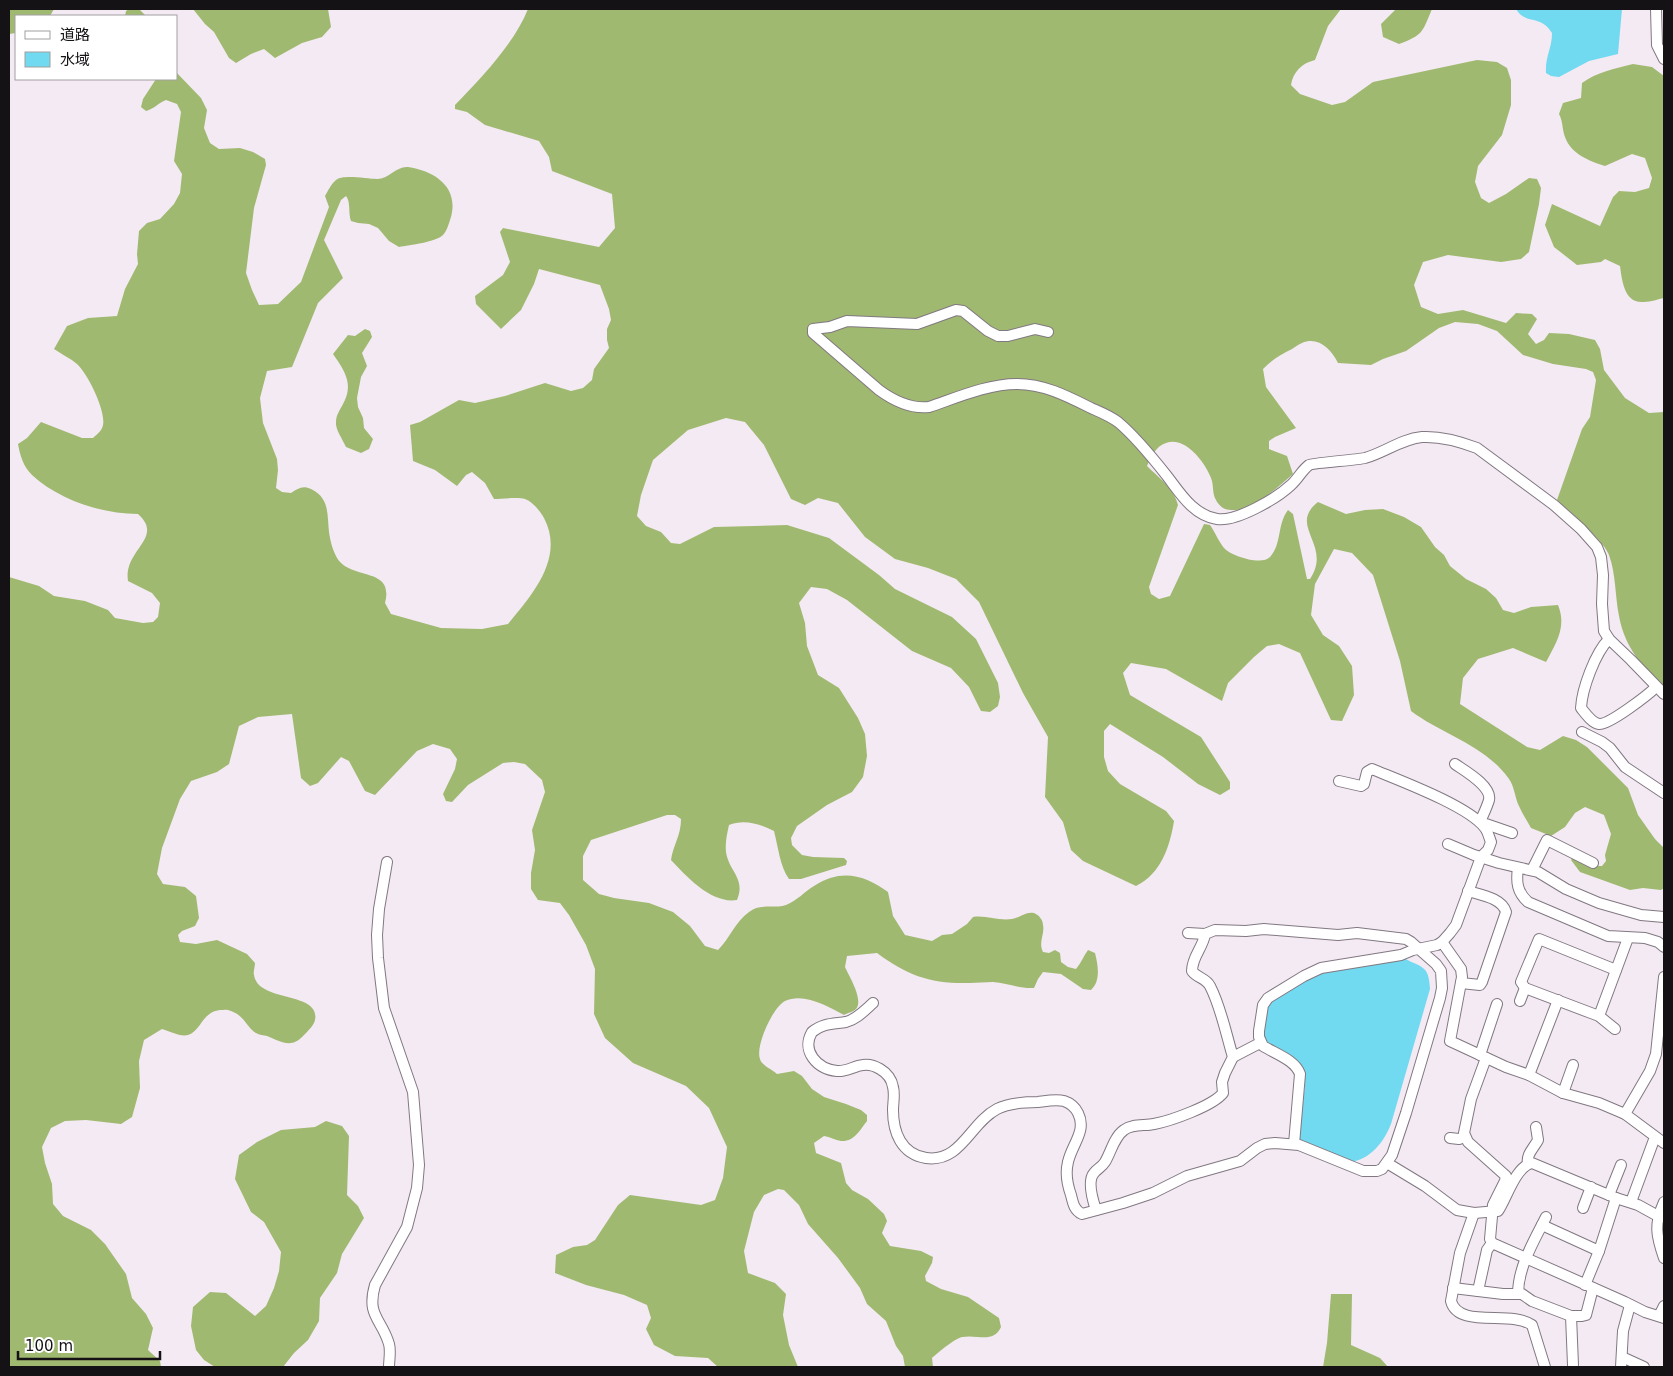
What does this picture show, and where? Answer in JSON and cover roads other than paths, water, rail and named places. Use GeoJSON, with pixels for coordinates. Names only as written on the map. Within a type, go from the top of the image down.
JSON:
{"type":"FeatureCollection","features":[{"type":"Feature","properties":{"kind":"street"},"geometry":{"type":"LineString","coordinates":[[1656,9],[1657,45],[1664,59]]}},
{"type":"Feature","properties":{"kind":"street"},"geometry":{"type":"LineString","coordinates":[[1048,332],[1035,328],[1008,336],[998,336],[988,331],[963,311],[956,310],[917,324],[847,321],[830,327],[813,329],[813,333],[819,340],[879,390],[889,397],[919,408],[929,407],[1005,385],[1031,385],[1058,392],[1117,422],[1166,474],[1190,505],[1198,512],[1218,519],[1230,518],[1244,513],[1282,492],[1313,463],[1330,463],[1365,458],[1416,438],[1437,437],[1477,448],[1554,505],[1581,529],[1597,547],[1601,557],[1603,575],[1603,626],[1609,639],[1664,694]]}},
{"type":"Feature","properties":{"kind":"street"},"geometry":{"type":"LineString","coordinates":[[1609,639],[1602,646],[1582,693],[1582,708],[1588,716],[1594,722],[1603,724],[1639,702],[1656,687]]}},
{"type":"Feature","properties":{"kind":"street"},"geometry":{"type":"LineString","coordinates":[[1588,716],[1580,734],[1602,742],[1610,748],[1625,767],[1664,793]]}},
{"type":"Feature","properties":{"kind":"street"},"geometry":{"type":"LineString","coordinates":[[1455,764],[1482,783],[1489,792],[1490,798],[1480,822]]}},
{"type":"Feature","properties":{"kind":"street"},"geometry":{"type":"LineString","coordinates":[[1339,781],[1361,786],[1364,784],[1368,772],[1372,769],[1430,793],[1480,822],[1512,833]]}},
{"type":"Feature","properties":{"kind":"street"},"geometry":{"type":"LineString","coordinates":[[1294,1144],[1300,1074],[1298,1068],[1293,1064],[1260,1043],[1259,1031],[1263,1005],[1268,998],[1321,968],[1401,955],[1442,942],[1456,925],[1481,858],[1488,850],[1491,842],[1488,833],[1480,822]]}},
{"type":"Feature","properties":{"kind":"street"},"geometry":{"type":"LineString","coordinates":[[1532,870],[1547,840],[1593,863]]}},
{"type":"Feature","properties":{"kind":"street"},"geometry":{"type":"LineString","coordinates":[[1448,844],[1481,858],[1543,874],[1566,889],[1599,903],[1641,915],[1664,917]]}},
{"type":"Feature","properties":{"kind":"street"},"geometry":{"type":"LineString","coordinates":[[387,862],[378,917],[378,958],[384,1008],[413,1092],[419,1165],[417,1188],[408,1227],[372,1293],[373,1311],[389,1344],[389,1367]]}},
{"type":"Feature","properties":{"kind":"street"},"geometry":{"type":"LineString","coordinates":[[1518,868],[1516,877],[1518,888],[1520,894],[1528,902],[1608,936],[1645,938],[1658,942],[1664,947]]}},
{"type":"Feature","properties":{"kind":"street"},"geometry":{"type":"LineString","coordinates":[[1461,983],[1480,985],[1482,982],[1506,912],[1502,904],[1495,900],[1468,891]]}},
{"type":"Feature","properties":{"kind":"street"},"geometry":{"type":"LineString","coordinates":[[873,1003],[854,1019],[826,1024],[812,1032],[807,1044],[808,1051],[814,1060],[837,1071],[870,1065],[876,1066],[886,1074],[894,1089],[893,1121],[895,1130],[901,1144],[907,1150],[921,1157],[947,1156],[956,1150],[978,1124],[997,1109],[1021,1102],[1060,1100],[1066,1102],[1077,1110],[1082,1126],[1080,1135],[1069,1156],[1067,1184],[1074,1208],[1082,1214],[1143,1196],[1196,1172],[1240,1160],[1265,1144],[1294,1144],[1306,1147],[1363,1171],[1377,1171],[1387,1163],[1392,1155],[1406,1113],[1442,988],[1441,971],[1436,964],[1406,939],[1357,933],[1338,935],[1264,929],[1246,931],[1216,930],[1205,934],[1188,933]]}},
{"type":"Feature","properties":{"kind":"street"},"geometry":{"type":"LineString","coordinates":[[1205,934],[1205,940],[1195,957],[1192,971],[1210,985],[1233,1057]]}},
{"type":"Feature","properties":{"kind":"street"},"geometry":{"type":"LineString","coordinates":[[1599,1016],[1628,938]]}},
{"type":"Feature","properties":{"kind":"street"},"geometry":{"type":"LineString","coordinates":[[1615,1029],[1599,1016],[1525,988],[1521,982],[1539,939],[1616,970]]}},
{"type":"Feature","properties":{"kind":"street"},"geometry":{"type":"LineString","coordinates":[[1442,942],[1461,969],[1461,983],[1450,1041],[1483,1057],[1529,1075],[1563,1093],[1599,1103],[1625,1114],[1664,1143]]}},
{"type":"Feature","properties":{"kind":"street"},"geometry":{"type":"LineString","coordinates":[[1625,1114],[1654,1064],[1664,977]]}},
{"type":"Feature","properties":{"kind":"street"},"geometry":{"type":"LineString","coordinates":[[1520,1001],[1525,988]]}},
{"type":"Feature","properties":{"kind":"street"},"geometry":{"type":"LineString","coordinates":[[1529,1075],[1558,1000]]}},
{"type":"Feature","properties":{"kind":"street"},"geometry":{"type":"LineString","coordinates":[[1497,1004],[1464,1128],[1465,1137],[1468,1142],[1506,1176],[1492,1212],[1490,1239],[1492,1243],[1645,1312],[1662,1317],[1664,1306]]}},
{"type":"Feature","properties":{"kind":"street"},"geometry":{"type":"LineString","coordinates":[[1096,1210],[1092,1178],[1104,1164],[1122,1131],[1129,1127],[1163,1122],[1214,1101],[1223,1093],[1222,1082],[1233,1057],[1260,1043]]}},
{"type":"Feature","properties":{"kind":"street"},"geometry":{"type":"LineString","coordinates":[[1563,1093],[1572,1065]]}},
{"type":"Feature","properties":{"kind":"street"},"geometry":{"type":"LineString","coordinates":[[1387,1163],[1425,1186],[1452,1208],[1462,1212],[1474,1213],[1498,1211],[1514,1181],[1528,1164],[1528,1155],[1538,1140],[1536,1127]]}},
{"type":"Feature","properties":{"kind":"street"},"geometry":{"type":"LineString","coordinates":[[1450,1138],[1459,1139],[1465,1137]]}},
{"type":"Feature","properties":{"kind":"street"},"geometry":{"type":"LineString","coordinates":[[1631,1202],[1655,1137]]}},
{"type":"Feature","properties":{"kind":"street"},"geometry":{"type":"LineString","coordinates":[[1528,1164],[1537,1164],[1612,1197],[1631,1202],[1660,1222]]}},
{"type":"Feature","properties":{"kind":"street"},"geometry":{"type":"LineString","coordinates":[[1454,1288],[1518,1294],[1570,1316],[1586,1315],[1589,1287],[1621,1165]]}},
{"type":"Feature","properties":{"kind":"street"},"geometry":{"type":"LineString","coordinates":[[1583,1208],[1591,1187]]}},
{"type":"Feature","properties":{"kind":"street"},"geometry":{"type":"LineString","coordinates":[[1664,1202],[1658,1240],[1664,1258]]}},
{"type":"Feature","properties":{"kind":"street"},"geometry":{"type":"LineString","coordinates":[[1474,1213],[1460,1253],[1451,1301],[1452,1305],[1454,1309],[1462,1314],[1514,1318],[1526,1322],[1532,1326],[1545,1367]]}},
{"type":"Feature","properties":{"kind":"street"},"geometry":{"type":"LineString","coordinates":[[1518,1294],[1519,1278],[1544,1221],[1600,1250]]}},
{"type":"Feature","properties":{"kind":"street"},"geometry":{"type":"LineString","coordinates":[[1478,1291],[1487,1250],[1492,1243]]}},
{"type":"Feature","properties":{"kind":"street"},"geometry":{"type":"LineString","coordinates":[[1630,1305],[1623,1331],[1621,1362],[1644,1367]]}},
{"type":"Feature","properties":{"kind":"street"},"geometry":{"type":"LineString","coordinates":[[1570,1316],[1573,1365]]}},
{"type":"Feature","properties":{"kind":"water"},"geometry":{"type":"Polygon","coordinates":[[[1516,9],[1622,9],[1618,54],[1589,61],[1559,77],[1551,76],[1546,73],[1546,67],[1552,33],[1543,23],[1524,17],[1516,9]]]}},
{"type":"Feature","properties":{"kind":"water"},"geometry":{"type":"Polygon","coordinates":[[[1404,958],[1426,971],[1430,989],[1388,1131],[1370,1154],[1357,1161],[1350,1162],[1299,1138],[1305,1085],[1304,1072],[1266,1041],[1263,1031],[1267,1009],[1270,1003],[1280,995],[1322,973],[1404,958]]]}}]}
